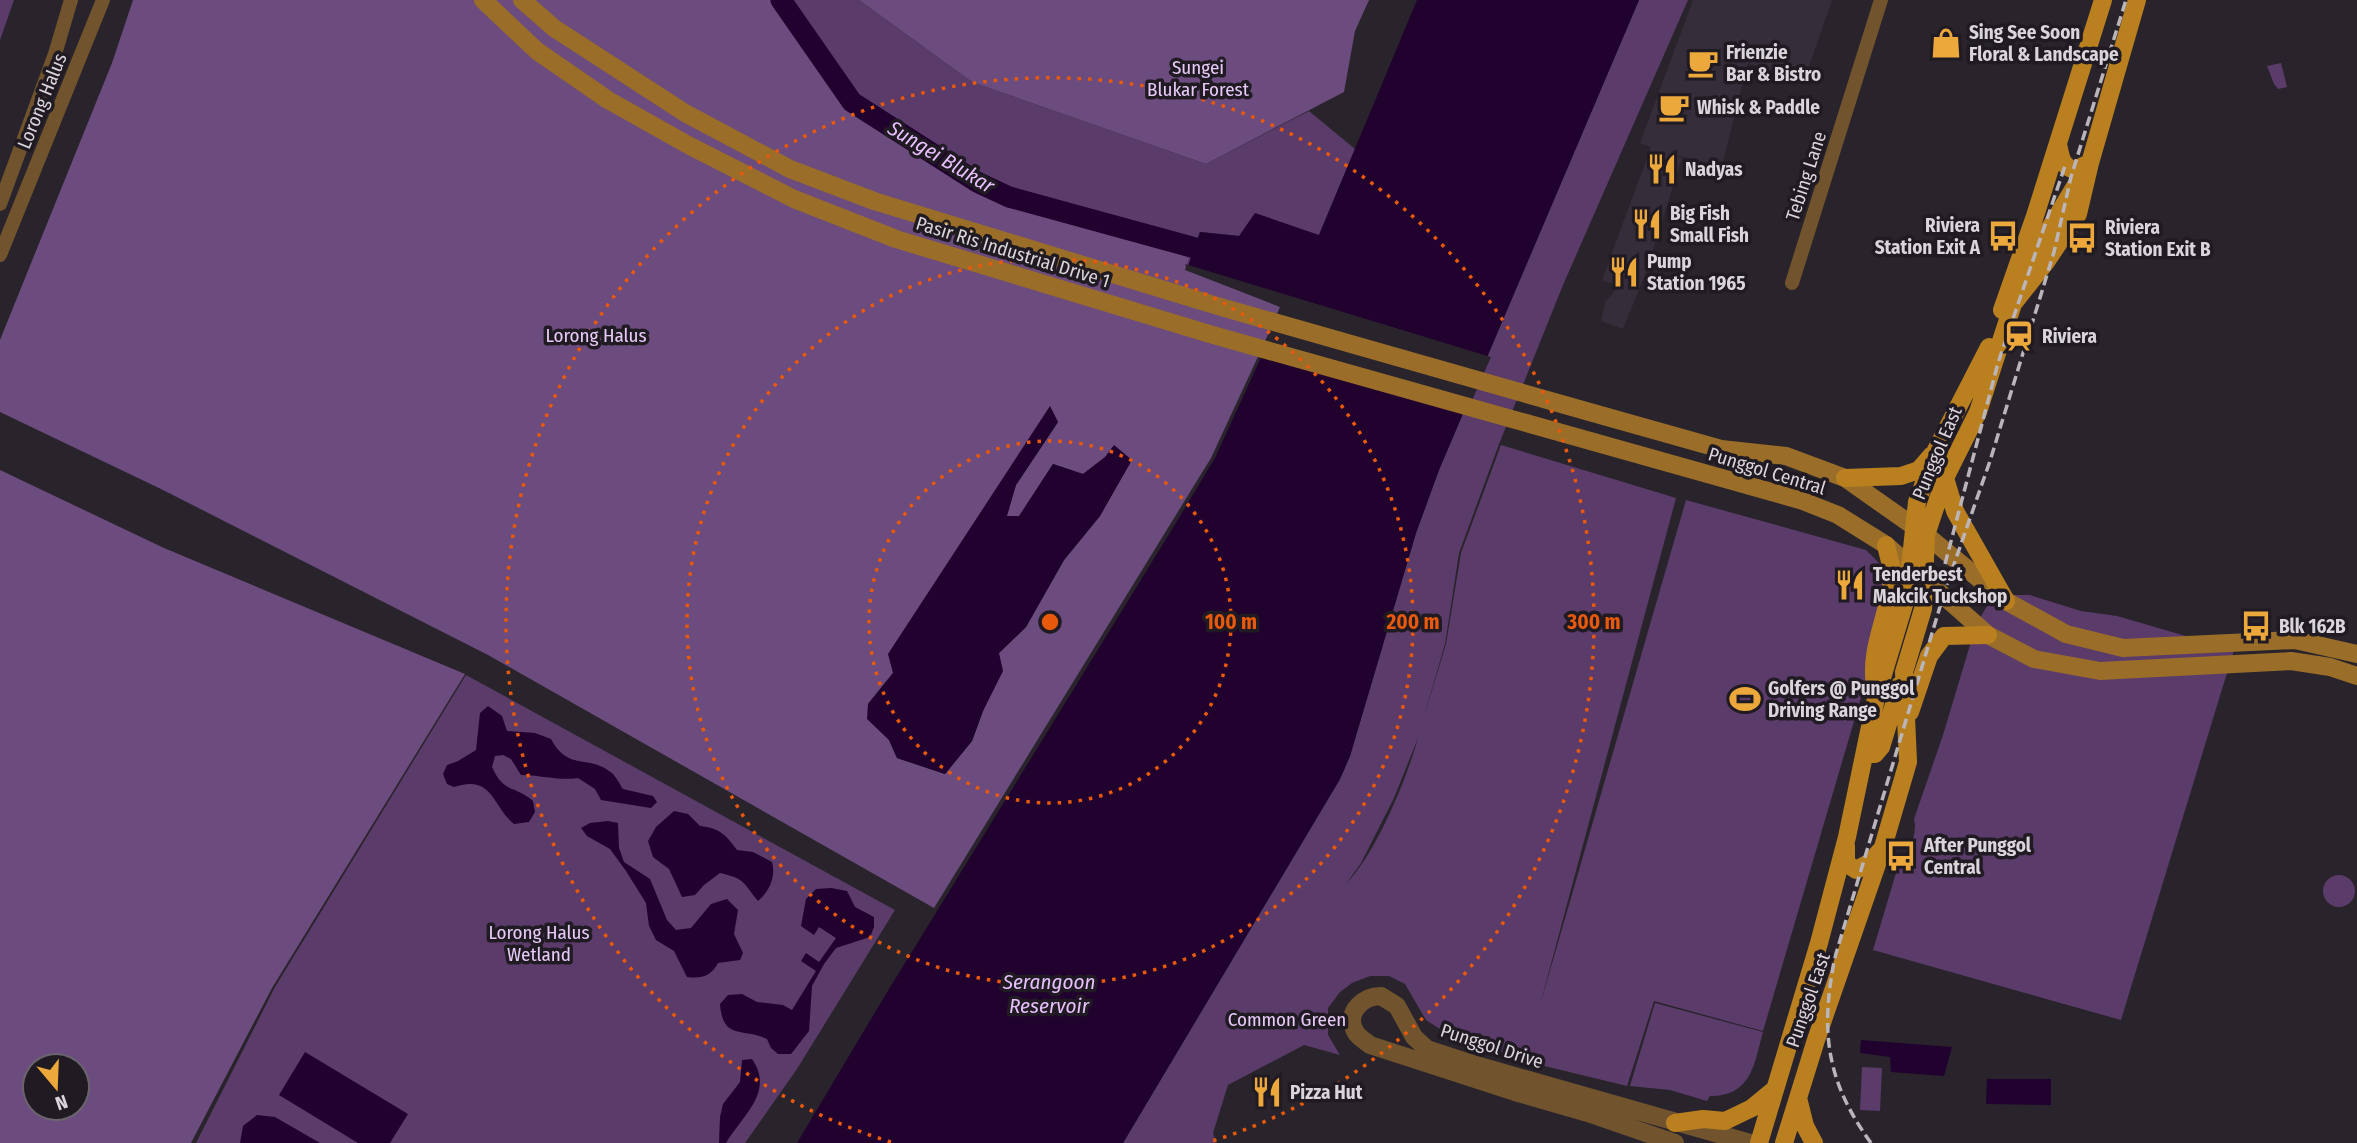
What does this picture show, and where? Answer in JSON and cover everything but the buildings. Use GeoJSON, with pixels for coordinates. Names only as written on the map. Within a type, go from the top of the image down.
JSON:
{"type":"FeatureCollection","features":[{"type":"Feature","properties":{"kind":"main road","name":"Pasir Ris Industrial Drive 1"},"geometry":{"type":"LineString","coordinates":[[484,0],[537,51],[608,100],[794,199],[896,239],[1213,335],[1579,439]]}},
{"type":"Feature","properties":{"kind":"main road","name":"Pasir Ris Industrial Drive 1"},"geometry":{"type":"LineString","coordinates":[[522,0],[554,28],[685,113],[790,169],[874,201],[1214,305],[1586,411]]}},
{"type":"Feature","properties":{"kind":"main road","name":"Punggol East"},"geometry":{"type":"LineString","coordinates":[[1759,1143],[1819,943],[1847,837],[1876,698],[1902,614],[1920,530],[1978,412],[2013,304],[2046,262],[2078,214],[2137,0]]}},
{"type":"Feature","properties":{"kind":"main road","name":"Punggol East"},"geometry":{"type":"LineString","coordinates":[[1784,1143],[1883,847],[1908,762],[1904,672],[1923,609],[1925,580],[1917,502],[1936,450],[1986,355],[2035,216],[2101,2]]}},
{"type":"Feature","properties":{"kind":"main road"},"geometry":{"type":"LineString","coordinates":[[2058,144],[2062,164],[2067,168],[2074,170],[2090,163]]}},
{"type":"Feature","properties":{"kind":"main road","name":"Punggol Central"},"geometry":{"type":"LineString","coordinates":[[1586,411],[1721,449],[1786,456],[1845,478],[1920,530],[2006,601],[2066,634],[2123,648],[2295,640],[2357,654]]}},
{"type":"Feature","properties":{"kind":"main road","name":"Punggol Central"},"geometry":{"type":"LineString","coordinates":[[1579,439],[1800,500],[1838,515],[1886,545],[1988,635],[2034,659],[2100,671],[2291,661],[2330,667],[2357,676]]}},
{"type":"Feature","properties":{"kind":"main road"},"geometry":{"type":"LineString","coordinates":[[1845,478],[1901,476],[1919,470],[1936,450]]}},
{"type":"Feature","properties":{"kind":"main road"},"geometry":{"type":"LineString","coordinates":[[1945,478],[1955,511],[2006,601]]}},
{"type":"Feature","properties":{"kind":"main road"},"geometry":{"type":"LineString","coordinates":[[1876,698],[1872,671],[1878,633],[1893,575],[1886,545]]}},
{"type":"Feature","properties":{"kind":"main road"},"geometry":{"type":"LineString","coordinates":[[1906,722],[1929,656],[1944,636],[1988,635]]}},
{"type":"Feature","properties":{"kind":"main road"},"geometry":{"type":"LineString","coordinates":[[1866,754],[1875,754],[1881,747],[1904,672]]}},
{"type":"Feature","properties":{"kind":"main road"},"geometry":{"type":"LineString","coordinates":[[1847,837],[1846,863],[1856,870],[1871,862],[1883,847]]}},
{"type":"Feature","properties":{"kind":"main road"},"geometry":{"type":"LineString","coordinates":[[1675,1123],[1703,1119],[1725,1121],[1752,1108],[1775,1089]]}},
{"type":"Feature","properties":{"kind":"main road"},"geometry":{"type":"LineString","coordinates":[[1798,1098],[1804,1125],[1814,1143]]}},
{"type":"Feature","properties":{"kind":"street","name":"Lorong Halus"},"geometry":{"type":"LineString","coordinates":[[0,204],[55,54],[71,0]]}},
{"type":"Feature","properties":{"kind":"street","name":"Lorong Halus"},"geometry":{"type":"LineString","coordinates":[[0,256],[103,0]]}},
{"type":"Feature","properties":{"kind":"street","name":"Tebing Lane"},"geometry":{"type":"LineString","coordinates":[[1792,283],[1881,0]]}},
{"type":"Feature","properties":{"kind":"street","name":"Punggol Drive"},"geometry":{"type":"LineString","coordinates":[[1675,1143],[1370,1045],[1352,1026],[1355,1011],[1366,999],[1381,996],[1396,1006],[1414,1037],[1427,1048],[1488,1069],[1750,1143]]}},
{"type":"Feature","properties":{"kind":"shaded area"},"geometry":{"type":"Polygon","coordinates":[[[1693,0],[1832,0],[1804,81],[1748,63],[1721,169],[1671,153],[1682,158],[1645,275],[1623,329],[1601,321],[1605,302],[1619,286],[1602,280],[1651,147],[1640,143],[1693,0]]]}},
{"type":"Feature","properties":{"kind":"green space"},"geometry":{"type":"Polygon","coordinates":[[[0,0],[14,0],[0,40],[0,0]]]}},
{"type":"Feature","properties":{"kind":"green space","name":"Lorong Halus"},"geometry":{"type":"Polygon","coordinates":[[[133,0],[770,0],[845,110],[977,194],[1003,205],[1190,254],[1185,270],[1281,307],[1211,458],[934,908],[488,655],[161,489],[0,412],[0,340],[112,63],[133,0]],[[1050,407],[893,673],[868,704],[897,758],[945,774],[972,741],[999,653],[1026,627],[1064,560],[1100,516],[1131,460],[1106,457],[1083,474],[1053,464],[1019,517],[1006,516],[1016,485],[1058,422],[1050,407]]]}},
{"type":"Feature","properties":{"kind":"green space"},"geometry":{"type":"Polygon","coordinates":[[[722,0],[859,0],[972,82],[1206,164],[1309,111],[1355,149],[1319,235],[1239,236],[1200,232],[1188,266],[993,231],[860,150],[722,0]]]}},
{"type":"Feature","properties":{"kind":"green space","name":"Sungei Blukar Forest"},"geometry":{"type":"Polygon","coordinates":[[[859,0],[1369,0],[1355,31],[1344,92],[1206,164],[972,82],[859,0]]]}},
{"type":"Feature","properties":{"kind":"green space","name":"Common Green"},"geometry":{"type":"Polygon","coordinates":[[[1639,0],[1688,0],[1563,285],[1499,444],[1459,553],[1445,644],[1423,720],[1446,644],[1461,553],[1501,445],[1676,498],[1540,1005],[1686,500],[1866,550],[1886,570],[1892,592],[1763,1031],[1654,1001],[1627,1086],[1524,1061],[1449,1035],[1426,1020],[1405,984],[1389,976],[1370,976],[1352,983],[1340,992],[1328,1008],[1328,1035],[1340,1055],[1304,1045],[1228,1085],[1213,1133],[1216,1143],[1123,1143],[1340,779],[1350,756],[1416,533],[1439,470],[1639,0]],[[1418,738],[1394,798],[1361,863],[1346,884],[1357,871],[1379,836],[1418,738]]]}},
{"type":"Feature","properties":{"kind":"green space"},"geometry":{"type":"Polygon","coordinates":[[[2281,63],[2287,87],[2278,89],[2267,66],[2281,63]]]}},
{"type":"Feature","properties":{"kind":"green space"},"geometry":{"type":"Polygon","coordinates":[[[0,470],[164,548],[465,674],[272,988],[191,1143],[0,1143],[0,470]]]}},
{"type":"Feature","properties":{"kind":"green space"},"geometry":{"type":"Polygon","coordinates":[[[2006,595],[2030,595],[2081,611],[2117,616],[2234,650],[2121,1020],[1873,950],[1899,863],[1912,843],[1914,819],[1976,625],[1987,606],[2006,595]]]}},
{"type":"Feature","properties":{"kind":"green space","name":"Lorong Halus Wetland"},"geometry":{"type":"Polygon","coordinates":[[[466,675],[895,910],[797,1069],[745,1143],[196,1143],[275,987],[466,675]]]}},
{"type":"Feature","properties":{"kind":"green space"},"geometry":{"type":"Polygon","coordinates":[[[2339,875],[2350,880],[2355,891],[2350,902],[2339,907],[2328,902],[2323,891],[2328,880],[2339,875]]]}},
{"type":"Feature","properties":{"kind":"green space"},"geometry":{"type":"Polygon","coordinates":[[[1655,1003],[1763,1032],[1753,1066],[1743,1084],[1724,1095],[1710,1096],[1707,1101],[1670,1090],[1630,1086],[1655,1003]]]}},
{"type":"Feature","properties":{"kind":"green space"},"geometry":{"type":"Polygon","coordinates":[[[1862,1067],[1882,1068],[1880,1111],[1860,1110],[1862,1067]]]}},
{"type":"Feature","properties":{"kind":"water","name":"Serangoon Reservoir"},"geometry":{"type":"Polygon","coordinates":[[[1417,0],[1639,0],[1439,470],[1416,533],[1350,756],[1340,779],[1123,1143],[797,1143],[1215,458],[1285,305],[1188,266],[1200,232],[1239,236],[1255,213],[1319,235],[1417,0]]]}},
{"type":"Feature","properties":{"kind":"water"},"geometry":{"type":"Polygon","coordinates":[[[1050,406],[1058,422],[1016,485],[1007,516],[1019,516],[1053,464],[1083,474],[1105,457],[1114,445],[1132,460],[1100,516],[1064,560],[1026,627],[999,653],[1003,671],[972,741],[945,774],[897,758],[889,740],[867,719],[868,704],[893,673],[888,654],[1050,406]]]}},
{"type":"Feature","properties":{"kind":"water"},"geometry":{"type":"Polygon","coordinates":[[[488,706],[502,716],[507,731],[535,733],[551,739],[564,755],[601,766],[613,774],[623,789],[653,796],[657,802],[651,808],[601,800],[595,789],[578,778],[521,775],[511,759],[503,755],[495,756],[492,767],[496,776],[533,801],[535,812],[529,822],[514,824],[484,788],[467,784],[454,787],[447,784],[443,774],[447,765],[476,750],[480,713],[488,706]]]}},
{"type":"Feature","properties":{"kind":"water"},"geometry":{"type":"Polygon","coordinates":[[[674,811],[688,814],[700,826],[722,833],[737,850],[753,852],[772,862],[769,888],[758,901],[739,879],[720,873],[695,895],[682,897],[669,869],[653,857],[648,841],[656,827],[674,811]]]}},
{"type":"Feature","properties":{"kind":"water"},"geometry":{"type":"Polygon","coordinates":[[[590,823],[618,823],[619,848],[624,862],[650,879],[667,920],[676,930],[691,928],[711,904],[727,899],[738,910],[734,934],[743,953],[740,960],[718,963],[706,976],[687,977],[674,951],[656,940],[649,926],[646,903],[626,871],[610,849],[587,836],[581,828],[590,823]]]}},
{"type":"Feature","properties":{"kind":"water"},"geometry":{"type":"Polygon","coordinates":[[[816,889],[847,891],[855,907],[874,917],[874,927],[870,937],[836,948],[812,986],[809,1031],[791,1054],[778,1054],[767,1039],[730,1028],[722,1016],[720,1004],[728,995],[742,994],[757,1002],[783,1005],[792,1010],[816,971],[801,961],[806,953],[819,962],[836,938],[819,927],[814,935],[801,926],[806,899],[816,889]]]}},
{"type":"Feature","properties":{"kind":"water"},"geometry":{"type":"Polygon","coordinates":[[[1861,1040],[1952,1047],[1944,1076],[1891,1072],[1890,1057],[1860,1053],[1861,1040]]]}},
{"type":"Feature","properties":{"kind":"water"},"geometry":{"type":"Polygon","coordinates":[[[305,1052],[408,1114],[390,1143],[358,1143],[279,1095],[305,1052]]]}},
{"type":"Feature","properties":{"kind":"water"},"geometry":{"type":"Polygon","coordinates":[[[752,1059],[760,1082],[758,1093],[726,1143],[719,1143],[723,1104],[740,1082],[742,1060],[752,1059]]]}},
{"type":"Feature","properties":{"kind":"water"},"geometry":{"type":"Polygon","coordinates":[[[1987,1079],[2051,1079],[2051,1105],[1986,1104],[1987,1079]]]}},
{"type":"Feature","properties":{"kind":"water"},"geometry":{"type":"Polygon","coordinates":[[[257,1115],[275,1117],[320,1143],[240,1143],[243,1126],[257,1115]]]}},
{"type":"Feature","properties":{"kind":"pier"},"geometry":{"type":"Polygon","coordinates":[[[1185,264],[1491,357],[1467,412],[1260,353],[1280,307],[1187,270],[1185,264]]]}},
{"type":"Feature","properties":{"kind":"waterway","name":"Sungei Blukar"},"geometry":{"type":"LineString","coordinates":[[781,0],[852,102],[977,182],[1009,197],[1195,248]]}},
{"type":"Feature","properties":{"kind":"railway"},"geometry":{"type":"LineString","coordinates":[[1871,1143],[1844,1098],[1830,1054],[1828,1009],[1835,957],[1945,590],[1990,461],[2054,252],[2071,177],[2126,0]]}},
{"type":"Feature","properties":{"kind":"railway"},"geometry":{"type":"LineString","coordinates":[[1945,564],[1998,363],[2065,166]]}},
{"type":"Feature","properties":{"kind":"place","name":"Sing See Soon Floral & Landscape"},"geometry":{"type":"Point","coordinates":[1946,43]}},
{"type":"Feature","properties":{"kind":"place","name":"Frienzie Bar & Bistro"},"geometry":{"type":"Point","coordinates":[1703,63]}},
{"type":"Feature","properties":{"kind":"place","name":"Whisk & Paddle"},"geometry":{"type":"Point","coordinates":[1674,107]}},
{"type":"Feature","properties":{"kind":"place","name":"Nadyas"},"geometry":{"type":"Point","coordinates":[1662,169]}},
{"type":"Feature","properties":{"kind":"place","name":"Big Fish Small Fish"},"geometry":{"type":"Point","coordinates":[1647,224]}},
{"type":"Feature","properties":{"kind":"place","name":"Riviera Station Exit A"},"geometry":{"type":"Point","coordinates":[2003,236]}},
{"type":"Feature","properties":{"kind":"place","name":"Riviera Station Exit B"},"geometry":{"type":"Point","coordinates":[2082,238]}},
{"type":"Feature","properties":{"kind":"place","name":"Pump Station 1965"},"geometry":{"type":"Point","coordinates":[1624,272]}},
{"type":"Feature","properties":{"kind":"place","name":"Riviera"},"geometry":{"type":"Point","coordinates":[2019,336]}},
{"type":"Feature","properties":{"kind":"place","name":"Tenderbest Makcik Tuckshop"},"geometry":{"type":"Point","coordinates":[1850,585]}},
{"type":"Feature","properties":{"kind":"place","name":"Blk 162B"},"geometry":{"type":"Point","coordinates":[2256,626]}},
{"type":"Feature","properties":{"kind":"place","name":"Golfers @ Punggol Driving Range"},"geometry":{"type":"Point","coordinates":[1745,699]}},
{"type":"Feature","properties":{"kind":"place","name":"After Punggol Central"},"geometry":{"type":"Point","coordinates":[1901,856]}},
{"type":"Feature","properties":{"kind":"place","name":"Pizza Hut"},"geometry":{"type":"Point","coordinates":[1267,1092]}}]}
